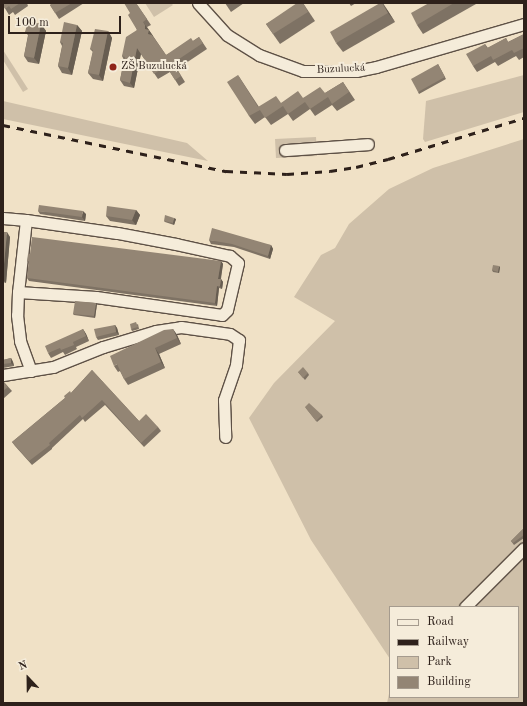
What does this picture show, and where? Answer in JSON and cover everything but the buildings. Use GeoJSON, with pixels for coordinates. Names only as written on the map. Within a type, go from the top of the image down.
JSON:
{"type":"FeatureCollection","features":[{"type":"Feature","properties":{"kind":"street","name":"Buzulucká"},"geometry":{"type":"LineString","coordinates":[[198,3],[227,35],[259,56],[303,71],[356,71],[376,67],[524,24]]}},
{"type":"Feature","properties":{"kind":"street"},"geometry":{"type":"LineString","coordinates":[[285,150],[368,144]]}},
{"type":"Feature","properties":{"kind":"street"},"geometry":{"type":"LineString","coordinates":[[3,218],[117,233],[230,256],[238,263],[227,310],[222,315],[96,297],[18,292]]}},
{"type":"Feature","properties":{"kind":"street"},"geometry":{"type":"LineString","coordinates":[[26,220],[17,315],[20,341],[31,371]]}},
{"type":"Feature","properties":{"kind":"street"},"geometry":{"type":"LineString","coordinates":[[3,376],[53,367],[103,347],[156,331],[181,327],[230,334],[239,340],[236,365],[224,400],[225,437]]}},
{"type":"Feature","properties":{"kind":"street"},"geometry":{"type":"LineString","coordinates":[[466,606],[524,548]]}},
{"type":"Feature","properties":{"kind":"green space"},"geometry":{"type":"Polygon","coordinates":[[[145,3],[171,3],[173,5],[154,17],[145,3]]]}},
{"type":"Feature","properties":{"kind":"green space"},"geometry":{"type":"Polygon","coordinates":[[[3,50],[28,89],[23,92],[3,60],[3,50]]]}},
{"type":"Feature","properties":{"kind":"green space"},"geometry":{"type":"Polygon","coordinates":[[[524,75],[524,112],[425,142],[423,139],[426,101],[524,75]]]}},
{"type":"Feature","properties":{"kind":"green space"},"geometry":{"type":"Polygon","coordinates":[[[3,101],[187,143],[208,161],[3,119],[3,101]]]}},
{"type":"Feature","properties":{"kind":"green space"},"geometry":{"type":"Polygon","coordinates":[[[316,137],[317,156],[276,158],[275,139],[316,137]]]}},
{"type":"Feature","properties":{"kind":"green space"},"geometry":{"type":"Polygon","coordinates":[[[524,139],[524,703],[387,703],[389,694],[389,698],[519,698],[519,606],[389,606],[389,657],[311,540],[249,418],[274,383],[335,321],[294,297],[321,255],[335,248],[349,224],[389,189],[433,168],[524,139]]]}},
{"type":"Feature","properties":{"kind":"railway"},"geometry":{"type":"LineString","coordinates":[[3,125],[226,171],[287,174],[330,171],[356,167],[388,159],[524,118]]}},
{"type":"Feature","properties":{"kind":"place","name":"ZŠ Buzulucká"},"geometry":{"type":"Point","coordinates":[113,67]}}]}
